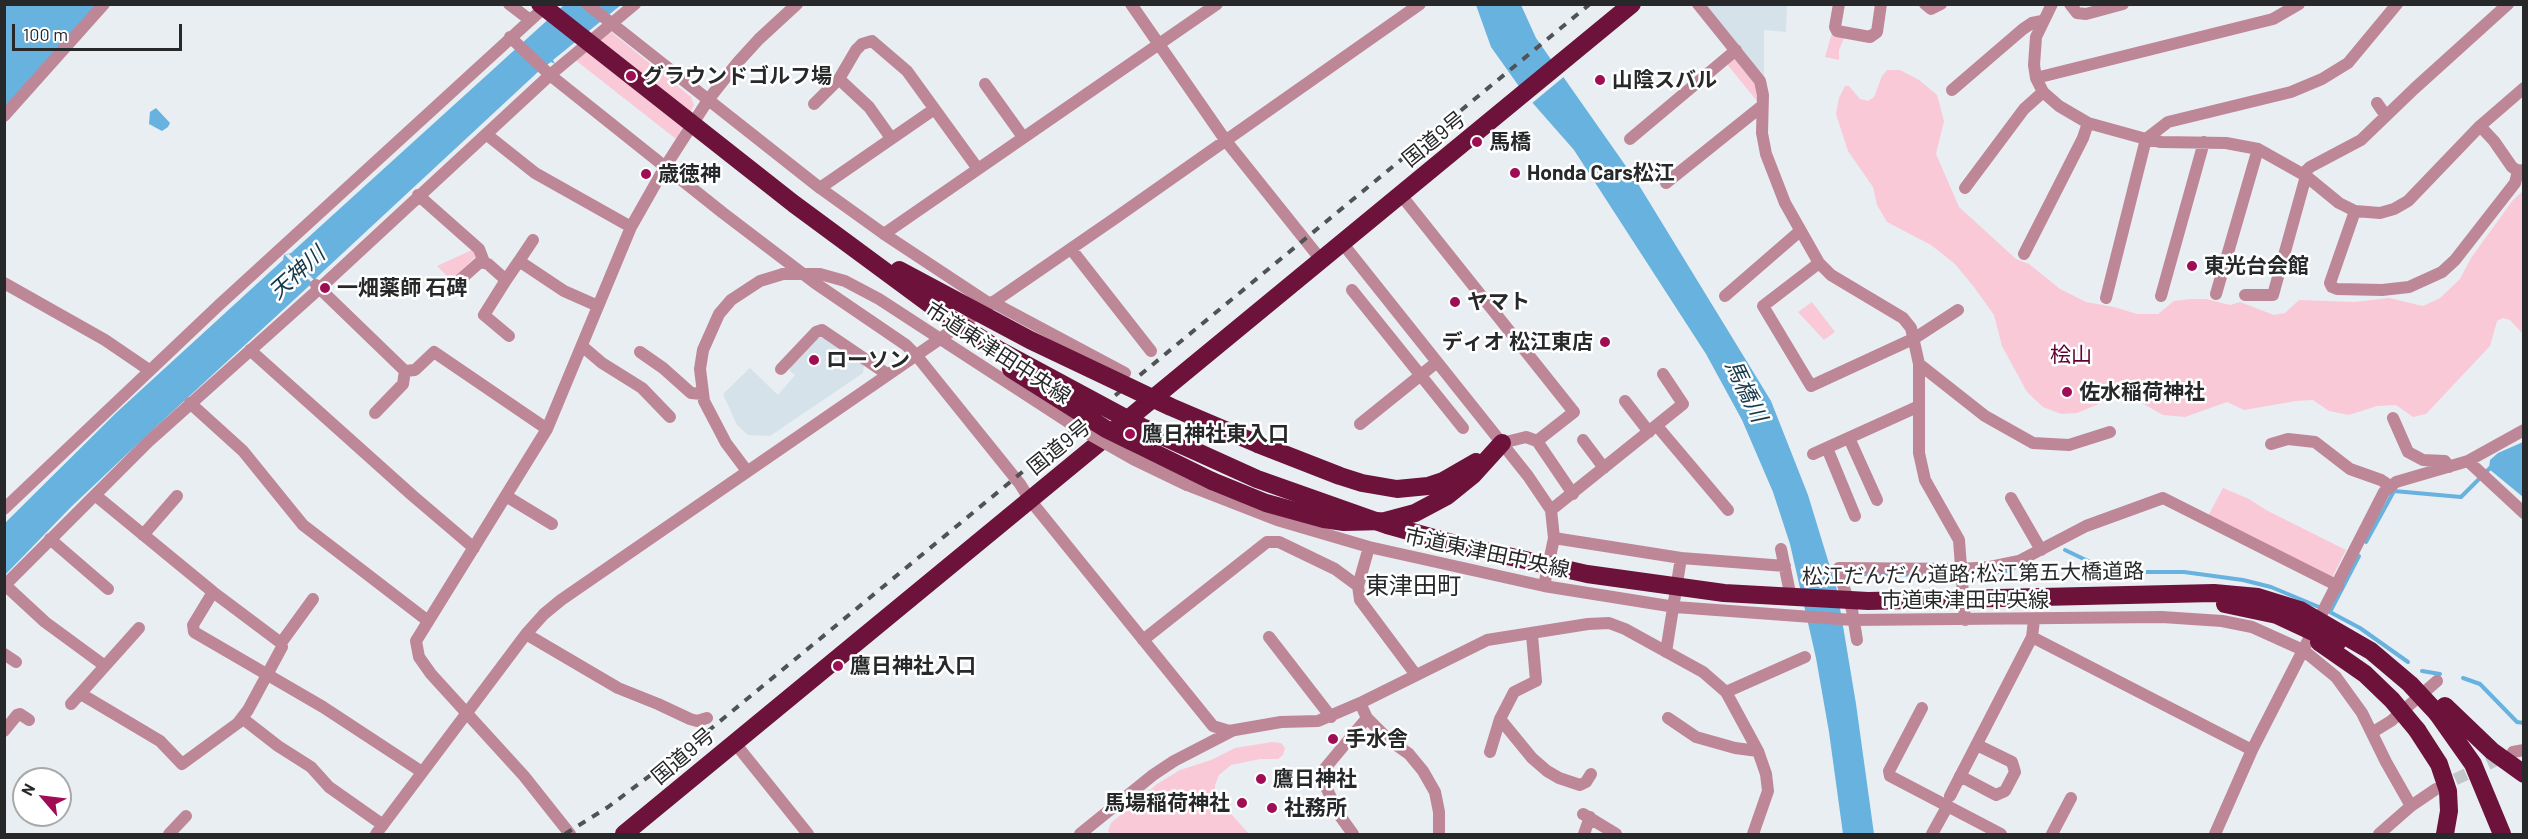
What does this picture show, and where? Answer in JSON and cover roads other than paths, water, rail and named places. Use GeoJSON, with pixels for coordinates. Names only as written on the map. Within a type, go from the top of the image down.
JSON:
{"type":"FeatureCollection","features":[{"type":"Feature","properties":{"kind":"highway","name":"松江だんだん道路;松江第五大橋道路"},"geometry":{"type":"LineString","coordinates":[[540,4],[794,204],[921,298],[999,350],[1142,428],[1257,479],[1387,525],[1522,560],[1654,585],[1796,598],[1944,601],[2164,594]]}},
{"type":"Feature","properties":{"kind":"highway","name":"国道9号"},"geometry":{"type":"LineString","coordinates":[[624,834],[1566,61],[1632,4]]}},
{"type":"Feature","properties":{"kind":"highway"},"geometry":{"type":"LineString","coordinates":[[794,204],[912,278],[974,312],[1150,397],[1258,444],[1362,483],[1397,489],[1428,486],[1443,481],[1502,443]]}},
{"type":"Feature","properties":{"kind":"highway"},"geometry":{"type":"LineString","coordinates":[[999,350],[1010,368],[1082,414],[1138,446],[1212,481],[1266,503],[1324,519],[1344,522],[1385,521],[1415,513],[1447,496],[1473,475],[1502,443]]}},
{"type":"Feature","properties":{"kind":"highway"},"geometry":{"type":"LineString","coordinates":[[2164,594],[2214,593],[2258,597],[2300,609],[2371,651],[2410,684],[2432,717],[2472,787],[2491,834]]}},
{"type":"Feature","properties":{"kind":"highway"},"geometry":{"type":"LineString","coordinates":[[2164,594],[2218,602],[2277,615],[2335,642],[2376,668],[2432,717],[2473,764],[2502,834]]}},
{"type":"Feature","properties":{"kind":"highway"},"geometry":{"type":"LineString","coordinates":[[2432,717],[2492,751],[2523,774]]}},
{"type":"Feature","properties":{"kind":"highway"},"geometry":{"type":"LineString","coordinates":[[2432,717],[2439,764],[2448,791],[2450,812],[2445,834]]}},
{"type":"Feature","properties":{"kind":"street"},"geometry":{"type":"LineString","coordinates":[[4,116],[104,4]]}},
{"type":"Feature","properties":{"kind":"street"},"geometry":{"type":"LineString","coordinates":[[509,4],[530,20]]}},
{"type":"Feature","properties":{"kind":"street"},"geometry":{"type":"LineString","coordinates":[[4,509],[149,370],[512,40],[548,4]]}},
{"type":"Feature","properties":{"kind":"street"},"geometry":{"type":"LineString","coordinates":[[587,4],[820,188],[884,234],[991,303],[1125,373]]}},
{"type":"Feature","properties":{"kind":"street"},"geometry":{"type":"LineString","coordinates":[[105,666],[45,622],[5,586],[190,403],[549,74],[610,22],[635,4]]}},
{"type":"Feature","properties":{"kind":"street"},"geometry":{"type":"LineString","coordinates":[[570,834],[528,781],[431,674],[416,652],[416,640],[547,429],[631,227],[665,167],[708,100],[738,62],[797,4]]}},
{"type":"Feature","properties":{"kind":"street"},"geometry":{"type":"LineString","coordinates":[[1131,4],[1226,141],[1322,261]]}},
{"type":"Feature","properties":{"kind":"street"},"geometry":{"type":"LineString","coordinates":[[884,234],[1217,4]]}},
{"type":"Feature","properties":{"kind":"street"},"geometry":{"type":"LineString","coordinates":[[242,718],[311,767],[329,787],[379,830],[526,634],[544,614],[561,600],[1071,249],[1420,4]]}},
{"type":"Feature","properties":{"kind":"street"},"geometry":{"type":"LineString","coordinates":[[1698,4],[1760,81],[1764,95],[1762,133],[1766,154],[1775,179],[1800,231],[1819,263],[1831,274],[1903,318],[1910,325],[1919,364],[1917,407],[1919,453],[1925,480],[1959,540],[1965,620]]}},
{"type":"Feature","properties":{"kind":"street"},"geometry":{"type":"LineString","coordinates":[[1839,4],[1835,27],[1837,31],[1870,38],[1877,32],[1881,4]]}},
{"type":"Feature","properties":{"kind":"street"},"geometry":{"type":"LineString","coordinates":[[1925,4],[1931,9],[1941,4]]}},
{"type":"Feature","properties":{"kind":"street"},"geometry":{"type":"LineString","coordinates":[[2052,4],[2042,21],[2034,46],[2036,78],[2043,92],[2059,106],[2088,123],[2146,139],[2161,142],[2226,143],[2258,149],[2304,175],[2339,203],[2355,211],[2380,213],[2394,209],[2408,201],[2480,126],[2523,88]]}},
{"type":"Feature","properties":{"kind":"street"},"geometry":{"type":"LineString","coordinates":[[2070,4],[2078,13],[2086,14],[2123,4]]}},
{"type":"Feature","properties":{"kind":"street"},"geometry":{"type":"LineString","coordinates":[[2036,78],[2273,19],[2299,4]]}},
{"type":"Feature","properties":{"kind":"street"},"geometry":{"type":"LineString","coordinates":[[2106,298],[2146,139],[2168,122],[2291,92],[2322,79],[2348,63],[2397,4]]}},
{"type":"Feature","properties":{"kind":"street"},"geometry":{"type":"LineString","coordinates":[[2245,295],[2279,296],[2304,175],[2310,167],[2361,140],[2414,88],[2508,4]]}},
{"type":"Feature","properties":{"kind":"street"},"geometry":{"type":"LineString","coordinates":[[1952,90],[2023,29],[2032,23],[2042,21]]}},
{"type":"Feature","properties":{"kind":"street"},"geometry":{"type":"LineString","coordinates":[[512,40],[549,74],[814,283],[906,345],[1210,723],[1221,729],[1233,730],[1281,722],[1318,721],[1331,717],[1487,640],[1532,635],[1588,624],[1609,623],[1703,672],[1726,692],[1758,751],[1766,774],[1768,791],[1753,834]]}},
{"type":"Feature","properties":{"kind":"street"},"geometry":{"type":"LineString","coordinates":[[814,104],[839,79],[856,50],[862,44],[872,41],[907,71],[933,110],[939,114],[978,169]]}},
{"type":"Feature","properties":{"kind":"street"},"geometry":{"type":"LineString","coordinates":[[1630,139],[1736,50]]}},
{"type":"Feature","properties":{"kind":"street"},"geometry":{"type":"LineString","coordinates":[[839,79],[869,106],[891,138]]}},
{"type":"Feature","properties":{"kind":"street"},"geometry":{"type":"LineString","coordinates":[[985,84],[1023,137]]}},
{"type":"Feature","properties":{"kind":"street"},"geometry":{"type":"LineString","coordinates":[[1965,188],[2024,109],[2043,92]]}},
{"type":"Feature","properties":{"kind":"street"},"geometry":{"type":"LineString","coordinates":[[2377,104],[2386,116]]}},
{"type":"Feature","properties":{"kind":"street"},"geometry":{"type":"LineString","coordinates":[[1666,183],[1762,106]]}},
{"type":"Feature","properties":{"kind":"street"},"geometry":{"type":"LineString","coordinates":[[820,188],[933,110]]}},
{"type":"Feature","properties":{"kind":"street"},"geometry":{"type":"LineString","coordinates":[[2024,254],[2083,138],[2088,123]]}},
{"type":"Feature","properties":{"kind":"street"},"geometry":{"type":"LineString","coordinates":[[2355,211],[2330,283],[2332,287],[2382,290],[2409,287],[2442,272],[2455,260],[2521,171],[2480,126]]}},
{"type":"Feature","properties":{"kind":"street"},"geometry":{"type":"LineString","coordinates":[[486,134],[535,173],[631,227]]}},
{"type":"Feature","properties":{"kind":"street"},"geometry":{"type":"LineString","coordinates":[[2161,296],[2204,142]]}},
{"type":"Feature","properties":{"kind":"street"},"geometry":{"type":"LineString","coordinates":[[2216,294],[2258,149]]}},
{"type":"Feature","properties":{"kind":"street"},"geometry":{"type":"LineString","coordinates":[[418,195],[479,249],[484,262],[506,280]]}},
{"type":"Feature","properties":{"kind":"street"},"geometry":{"type":"LineString","coordinates":[[1401,195],[1574,412],[1537,441]]}},
{"type":"Feature","properties":{"kind":"street"},"geometry":{"type":"LineString","coordinates":[[1725,296],[1800,231]]}},
{"type":"Feature","properties":{"kind":"street"},"geometry":{"type":"LineString","coordinates":[[509,336],[484,315],[533,240]]}},
{"type":"Feature","properties":{"kind":"street"},"geometry":{"type":"LineString","coordinates":[[1342,244],[1528,476],[1551,510],[1554,538],[1544,586]]}},
{"type":"Feature","properties":{"kind":"street"},"geometry":{"type":"LineString","coordinates":[[1071,249],[1151,351]]}},
{"type":"Feature","properties":{"kind":"street"},"geometry":{"type":"LineString","coordinates":[[519,261],[564,291],[598,306]]}},
{"type":"Feature","properties":{"kind":"street"},"geometry":{"type":"LineString","coordinates":[[452,287],[476,264],[484,262]]}},
{"type":"Feature","properties":{"kind":"street"},"geometry":{"type":"LineString","coordinates":[[1819,263],[1763,306],[1811,386],[1915,339],[1958,310]]}},
{"type":"Feature","properties":{"kind":"street","name":"市道東津田中央線"},"geometry":{"type":"LineString","coordinates":[[747,471],[713,421],[702,394],[700,369],[703,350],[718,314],[745,289],[760,281],[783,274],[820,274],[846,281],[879,299],[1068,422],[1133,459],[1187,485],[1277,520],[1369,547],[1544,586],[1675,607],[1853,620],[2034,620],[2162,616],[2222,621],[2252,627],[2303,650],[2336,677],[2350,693],[2373,732],[2386,762],[2411,806]]}},
{"type":"Feature","properties":{"kind":"street"},"geometry":{"type":"LineString","coordinates":[[4,283],[105,340],[149,370]]}},
{"type":"Feature","properties":{"kind":"street"},"geometry":{"type":"LineString","coordinates":[[318,286],[405,371]]}},
{"type":"Feature","properties":{"kind":"street"},"geometry":{"type":"LineString","coordinates":[[1352,290],[1463,428]]}},
{"type":"Feature","properties":{"kind":"street"},"geometry":{"type":"LineString","coordinates":[[781,369],[816,332],[822,330],[887,374]]}},
{"type":"Feature","properties":{"kind":"street"},"geometry":{"type":"LineString","coordinates":[[1395,343],[1411,330]]}},
{"type":"Feature","properties":{"kind":"street"},"geometry":{"type":"LineString","coordinates":[[582,346],[608,367],[642,388],[670,417]]}},
{"type":"Feature","properties":{"kind":"street"},"geometry":{"type":"LineString","coordinates":[[250,350],[474,548]]}},
{"type":"Feature","properties":{"kind":"street"},"geometry":{"type":"LineString","coordinates":[[405,371],[415,370],[434,352],[547,429]]}},
{"type":"Feature","properties":{"kind":"street"},"geometry":{"type":"LineString","coordinates":[[640,352],[663,368],[691,393],[702,394]]}},
{"type":"Feature","properties":{"kind":"street"},"geometry":{"type":"LineString","coordinates":[[1360,424],[1437,362]]}},
{"type":"Feature","properties":{"kind":"street"},"geometry":{"type":"LineString","coordinates":[[1919,364],[1985,416],[2033,443],[2069,445],[2110,432]]}},
{"type":"Feature","properties":{"kind":"street"},"geometry":{"type":"LineString","coordinates":[[375,413],[403,384],[405,371]]}},
{"type":"Feature","properties":{"kind":"street"},"geometry":{"type":"LineString","coordinates":[[1551,510],[1683,404],[1663,374]]}},
{"type":"Feature","properties":{"kind":"street"},"geometry":{"type":"LineString","coordinates":[[1625,401],[1728,510]]}},
{"type":"Feature","properties":{"kind":"street"},"geometry":{"type":"LineString","coordinates":[[190,403],[243,451],[303,525],[428,621]]}},
{"type":"Feature","properties":{"kind":"street"},"geometry":{"type":"LineString","coordinates":[[1813,454],[1917,407]]}},
{"type":"Feature","properties":{"kind":"street"},"geometry":{"type":"LineString","coordinates":[[2392,418],[2408,452],[2423,460],[2445,460],[2449,467]]}},
{"type":"Feature","properties":{"kind":"street"},"geometry":{"type":"LineString","coordinates":[[2215,834],[2252,750],[2338,586],[2384,492],[2390,486],[2405,479],[2469,461],[2523,429]]}},
{"type":"Feature","properties":{"kind":"street"},"geometry":{"type":"LineString","coordinates":[[1502,443],[1526,437],[1537,441],[1573,494]]}},
{"type":"Feature","properties":{"kind":"street"},"geometry":{"type":"LineString","coordinates":[[1849,438],[1877,500]]}},
{"type":"Feature","properties":{"kind":"street"},"geometry":{"type":"LineString","coordinates":[[2271,444],[2288,439],[2315,442],[2345,466],[2381,480],[2390,486]]}},
{"type":"Feature","properties":{"kind":"street"},"geometry":{"type":"LineString","coordinates":[[1583,440],[1604,468]]}},
{"type":"Feature","properties":{"kind":"street"},"geometry":{"type":"LineString","coordinates":[[1827,448],[1855,516]]}},
{"type":"Feature","properties":{"kind":"street"},"geometry":{"type":"LineString","coordinates":[[2469,461],[2523,513]]}},
{"type":"Feature","properties":{"kind":"street"},"geometry":{"type":"LineString","coordinates":[[4,490],[14,499]]}},
{"type":"Feature","properties":{"kind":"street"},"geometry":{"type":"LineString","coordinates":[[95,495],[213,592],[281,643]]}},
{"type":"Feature","properties":{"kind":"street"},"geometry":{"type":"LineString","coordinates":[[143,535],[177,496]]}},
{"type":"Feature","properties":{"kind":"street"},"geometry":{"type":"LineString","coordinates":[[506,496],[552,524]]}},
{"type":"Feature","properties":{"kind":"street"},"geometry":{"type":"LineString","coordinates":[[2011,498],[2041,550]]}},
{"type":"Feature","properties":{"kind":"street"},"geometry":{"type":"LineString","coordinates":[[1857,640],[1839,568],[1990,567],[2019,561],[2086,526],[2163,498],[2338,586]]}},
{"type":"Feature","properties":{"kind":"street"},"geometry":{"type":"LineString","coordinates":[[1554,538],[1681,558],[1785,566]]}},
{"type":"Feature","properties":{"kind":"street"},"geometry":{"type":"LineString","coordinates":[[50,539],[108,589]]}},
{"type":"Feature","properties":{"kind":"street"},"geometry":{"type":"LineString","coordinates":[[1143,640],[1267,542],[1279,542],[1335,569],[1359,586]]}},
{"type":"Feature","properties":{"kind":"street"},"geometry":{"type":"LineString","coordinates":[[1369,547],[1359,586],[1360,600],[1416,675]]}},
{"type":"Feature","properties":{"kind":"street"},"geometry":{"type":"LineString","coordinates":[[1781,549],[1789,588]]}},
{"type":"Feature","properties":{"kind":"street"},"geometry":{"type":"LineString","coordinates":[[1666,652],[1681,558]]}},
{"type":"Feature","properties":{"kind":"street"},"geometry":{"type":"LineString","coordinates":[[213,592],[193,625],[193,631],[323,707],[422,772]]}},
{"type":"Feature","properties":{"kind":"street"},"geometry":{"type":"LineString","coordinates":[[81,694],[160,741],[182,764],[242,718],[282,647],[281,643],[313,599]]}},
{"type":"Feature","properties":{"kind":"street"},"geometry":{"type":"LineString","coordinates":[[1932,834],[2032,637],[2034,620]]}},
{"type":"Feature","properties":{"kind":"street"},"geometry":{"type":"LineString","coordinates":[[71,704],[139,628]]}},
{"type":"Feature","properties":{"kind":"street"},"geometry":{"type":"LineString","coordinates":[[526,634],[618,688],[690,719],[697,721],[707,718]]}},
{"type":"Feature","properties":{"kind":"street"},"geometry":{"type":"LineString","coordinates":[[1490,752],[1500,719],[1514,692],[1536,681],[1532,635]]}},
{"type":"Feature","properties":{"kind":"street"},"geometry":{"type":"LineString","coordinates":[[1269,637],[1331,717]]}},
{"type":"Feature","properties":{"kind":"street"},"geometry":{"type":"LineString","coordinates":[[2032,637],[2252,750]]}},
{"type":"Feature","properties":{"kind":"street"},"geometry":{"type":"LineString","coordinates":[[4,654],[16,662]]}},
{"type":"Feature","properties":{"kind":"street"},"geometry":{"type":"LineString","coordinates":[[1726,692],[1805,657]]}},
{"type":"Feature","properties":{"kind":"street"},"geometry":{"type":"LineString","coordinates":[[2373,732],[2391,721],[2437,681]]}},
{"type":"Feature","properties":{"kind":"street"},"geometry":{"type":"LineString","coordinates":[[1360,703],[1367,718],[1388,739],[1409,754],[1423,771],[1435,792],[1439,812],[1439,834]]}},
{"type":"Feature","properties":{"kind":"street"},"geometry":{"type":"LineString","coordinates":[[1922,708],[1889,773],[1894,780],[1948,801],[1979,829],[2001,834]]}},
{"type":"Feature","properties":{"kind":"street"},"geometry":{"type":"LineString","coordinates":[[4,731],[17,715],[20,714],[29,720]]}},
{"type":"Feature","properties":{"kind":"street"},"geometry":{"type":"LineString","coordinates":[[1353,834],[1340,816],[1321,773],[1367,718]]}},
{"type":"Feature","properties":{"kind":"street"},"geometry":{"type":"LineString","coordinates":[[1668,718],[1696,737],[1735,748],[1758,751]]}},
{"type":"Feature","properties":{"kind":"street"},"geometry":{"type":"LineString","coordinates":[[1500,719],[1532,758],[1547,771],[1580,785],[1584,784],[1591,774]]}},
{"type":"Feature","properties":{"kind":"street"},"geometry":{"type":"LineString","coordinates":[[1080,834],[1153,775],[1174,761],[1233,730]]}},
{"type":"Feature","properties":{"kind":"street"},"geometry":{"type":"LineString","coordinates":[[734,742],[808,834]]}},
{"type":"Feature","properties":{"kind":"street"},"geometry":{"type":"LineString","coordinates":[[1960,776],[1996,795],[2005,791],[2015,772],[2012,762],[1977,745]]}},
{"type":"Feature","properties":{"kind":"street"},"geometry":{"type":"LineString","coordinates":[[2379,834],[2411,806],[2436,789]]}},
{"type":"Feature","properties":{"kind":"street"},"geometry":{"type":"LineString","coordinates":[[2052,834],[2071,798]]}},
{"type":"Feature","properties":{"kind":"street"},"geometry":{"type":"LineString","coordinates":[[1584,834],[1586,815],[1616,834]]}},
{"type":"Feature","properties":{"kind":"street"},"geometry":{"type":"LineString","coordinates":[[168,834],[186,816]]}},
{"type":"Feature","properties":{"kind":"water"},"geometry":{"type":"Polygon","coordinates":[[[5,5],[100,5],[5,109],[5,5]]]}},
{"type":"Feature","properties":{"kind":"water","name":"天神川"},"geometry":{"type":"Polygon","coordinates":[[[564,5],[621,5],[553,60],[555,64],[551,62],[540,70],[316,278],[313,285],[309,286],[145,437],[71,507],[5,575],[5,523],[117,412],[283,260],[284,255],[291,253],[564,5]]]}},
{"type":"Feature","properties":{"kind":"water","name":"馬橋川"},"geometry":{"type":"Polygon","coordinates":[[[1476,5],[1521,5],[1536,38],[1637,182],[1771,401],[1808,495],[1837,590],[1874,834],[1843,834],[1816,658],[1790,544],[1773,492],[1742,420],[1706,354],[1574,150],[1523,92],[1491,47],[1476,5]]]}},
{"type":"Feature","properties":{"kind":"water"},"geometry":{"type":"Polygon","coordinates":[[[156,108],[170,123],[162,131],[149,124],[150,112],[156,108]]]}},
{"type":"Feature","properties":{"kind":"water"},"geometry":{"type":"Polygon","coordinates":[[[2523,442],[2523,497],[2489,469],[2490,460],[2498,453],[2523,442]]]}},
{"type":"Feature","properties":{"kind":"waterway"},"geometry":{"type":"LineString","coordinates":[[2366,542],[2394,491],[2461,497],[2493,465]]}},
{"type":"Feature","properties":{"kind":"waterway"},"geometry":{"type":"LineString","coordinates":[[2065,550],[2111,572],[2184,572],[2243,580],[2271,587],[2319,607]]}},
{"type":"Feature","properties":{"kind":"waterway"},"geometry":{"type":"LineString","coordinates":[[2330,612],[2359,556]]}},
{"type":"Feature","properties":{"kind":"waterway"},"geometry":{"type":"LineString","coordinates":[[1847,574],[1974,575],[2007,571],[2018,566]]}},
{"type":"Feature","properties":{"kind":"waterway"},"geometry":{"type":"LineString","coordinates":[[2328,611],[2360,628],[2408,662]]}},
{"type":"Feature","properties":{"kind":"waterway"},"geometry":{"type":"LineString","coordinates":[[2422,671],[2440,674]]}},
{"type":"Feature","properties":{"kind":"waterway"},"geometry":{"type":"LineString","coordinates":[[2463,678],[2480,684],[2517,722],[2524,723]]}},
{"type":"Feature","properties":{"kind":"tunnel"},"geometry":{"type":"LineString","coordinates":[[2439,787],[2505,756]]}},
{"type":"Feature","properties":{"kind":"railway"},"geometry":{"type":"LineString","coordinates":[[565,834],[608,807],[696,741],[1590,4]]}},
{"type":"Feature","properties":{"kind":"place","name":"グラウンドゴルフ場"},"geometry":{"type":"Point","coordinates":[631,76]}},
{"type":"Feature","properties":{"kind":"place","name":"山陰スバル"},"geometry":{"type":"Point","coordinates":[1600,80]}},
{"type":"Feature","properties":{"kind":"place","name":"馬橋"},"geometry":{"type":"Point","coordinates":[1477,142]}},
{"type":"Feature","properties":{"kind":"place","name":"Honda Cars松江"},"geometry":{"type":"Point","coordinates":[1515,173]}},
{"type":"Feature","properties":{"kind":"place","name":"歳徳神"},"geometry":{"type":"Point","coordinates":[646,174]}},
{"type":"Feature","properties":{"kind":"place","name":"東光台会館"},"geometry":{"type":"Point","coordinates":[2192,266]}},
{"type":"Feature","properties":{"kind":"place","name":"一畑薬師 石碑"},"geometry":{"type":"Point","coordinates":[325,288]}},
{"type":"Feature","properties":{"kind":"place","name":"ヤマト"},"geometry":{"type":"Point","coordinates":[1455,302]}},
{"type":"Feature","properties":{"kind":"place","name":"ディオ 松江東店"},"geometry":{"type":"Point","coordinates":[1605,342]}},
{"type":"Feature","properties":{"kind":"place","name":"ローソン"},"geometry":{"type":"Point","coordinates":[814,360]}},
{"type":"Feature","properties":{"kind":"place","name":"佐水稲荷神社"},"geometry":{"type":"Point","coordinates":[2067,392]}},
{"type":"Feature","properties":{"kind":"place","name":"鷹日神社東入口"},"geometry":{"type":"Point","coordinates":[1130,434]}},
{"type":"Feature","properties":{"kind":"place","name":"鷹日神社入口"},"geometry":{"type":"Point","coordinates":[838,666]}},
{"type":"Feature","properties":{"kind":"place","name":"手水舎"},"geometry":{"type":"Point","coordinates":[1333,739]}},
{"type":"Feature","properties":{"kind":"place","name":"鷹日神社"},"geometry":{"type":"Point","coordinates":[1261,779]}},
{"type":"Feature","properties":{"kind":"place","name":"馬場稲荷神社"},"geometry":{"type":"Point","coordinates":[1242,803]}},
{"type":"Feature","properties":{"kind":"place","name":"社務所"},"geometry":{"type":"Point","coordinates":[1272,808]}},
{"type":"Feature","properties":{"kind":"district","name":"東津田町"},"geometry":{"type":"Point","coordinates":[1413,586]}},
{"type":"Feature","properties":{"kind":"park label","name":"桧山"},"geometry":{"type":"Point","coordinates":[2071,355]}}]}
